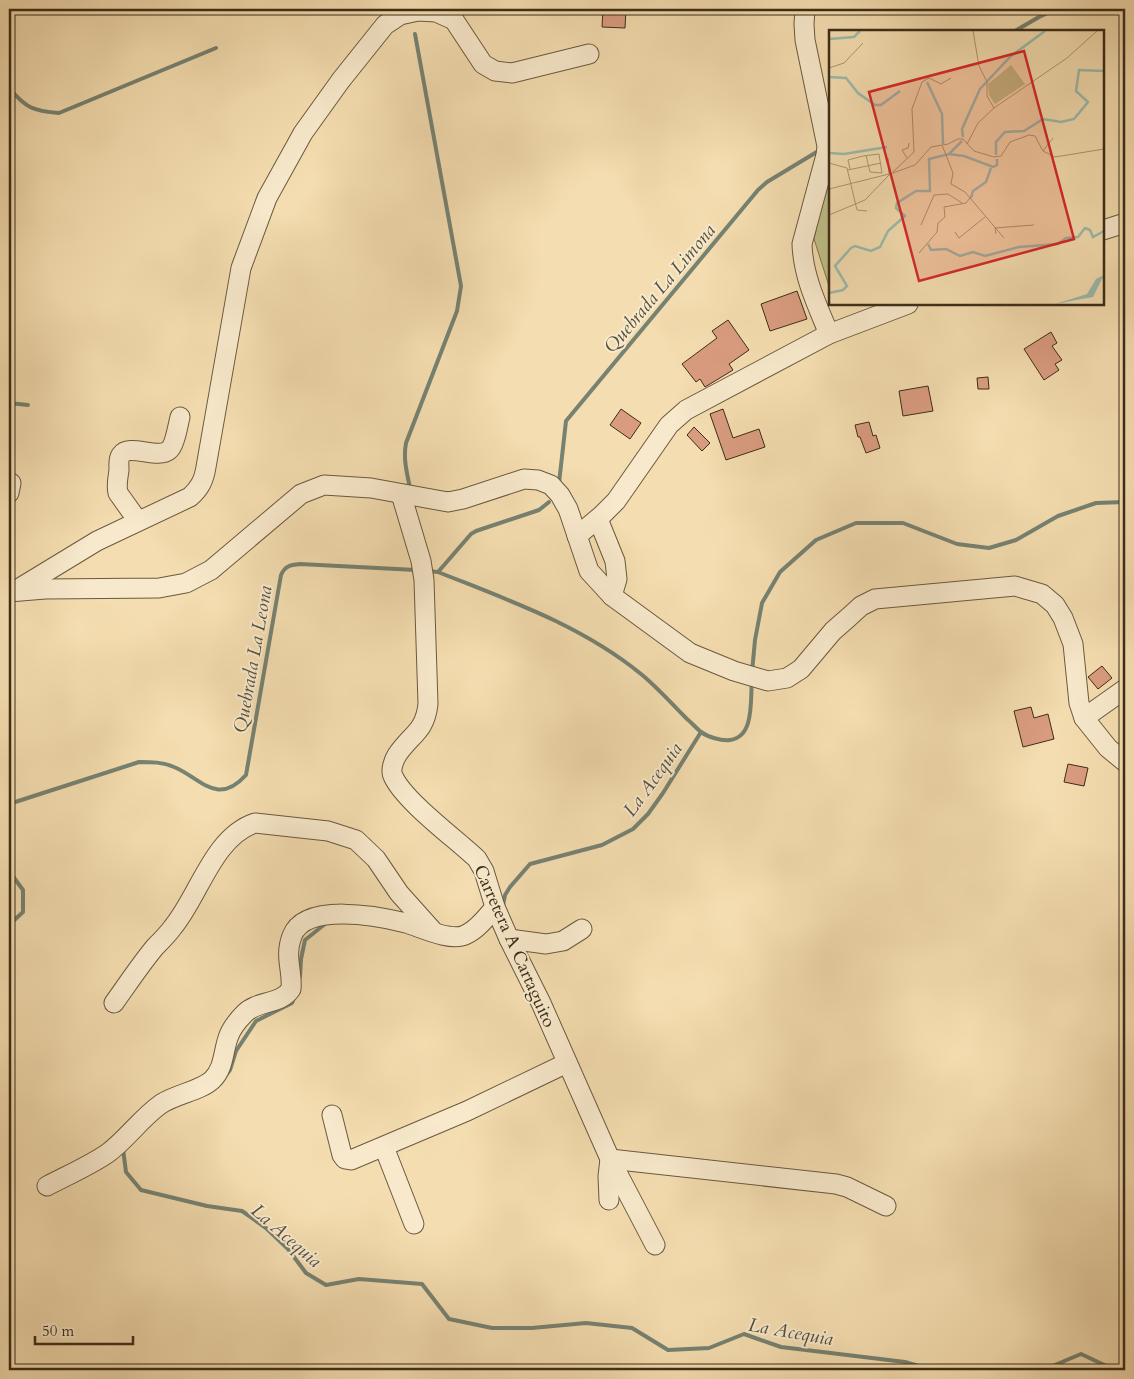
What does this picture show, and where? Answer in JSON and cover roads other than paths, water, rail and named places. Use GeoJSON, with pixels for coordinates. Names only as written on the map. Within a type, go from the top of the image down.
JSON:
{"type":"FeatureCollection","features":[{"type":"Feature","properties":{"kind":"street"},"geometry":{"type":"LineString","coordinates":[[805,9],[805,40],[827,146],[802,244],[806,273],[828,334]]}},
{"type":"Feature","properties":{"kind":"street"},"geometry":{"type":"LineString","coordinates":[[12,592],[97,541],[190,497],[199,489],[208,458],[241,268],[267,198],[303,133],[385,25],[400,15],[418,11],[436,12],[454,20],[483,64],[496,71],[512,73],[588,54]]}},
{"type":"Feature","properties":{"kind":"street"},"geometry":{"type":"LineString","coordinates":[[1104,230],[1125,223]]}},
{"type":"Feature","properties":{"kind":"street"},"geometry":{"type":"LineString","coordinates":[[577,536],[616,501],[669,425],[686,410],[828,334],[905,305]]}},
{"type":"Feature","properties":{"kind":"street"},"geometry":{"type":"LineString","coordinates":[[138,521],[118,493],[120,456],[124,452],[129,451],[162,454],[168,451],[172,447],[180,417]]}},
{"type":"Feature","properties":{"kind":"street"},"geometry":{"type":"LineString","coordinates":[[12,592],[44,589],[160,588],[186,583],[211,570],[301,494],[324,485],[349,486],[448,502],[524,479],[538,480],[551,485],[560,495],[568,509],[589,571],[612,596],[690,653],[734,671],[768,680],[787,678],[801,669],[833,631],[861,606],[876,599],[1016,586],[1042,594],[1055,605],[1063,618],[1073,644],[1079,703],[1084,718],[1108,748],[1125,762]]}},
{"type":"Feature","properties":{"kind":"street","name":"Carretera A Cartaguito"},"geometry":{"type":"LineString","coordinates":[[401,494],[421,561],[424,580],[428,704],[426,716],[420,730],[402,747],[392,767],[392,775],[412,801],[477,859],[484,871],[496,907],[610,1159],[655,1246]]}},
{"type":"Feature","properties":{"kind":"street"},"geometry":{"type":"LineString","coordinates":[[598,519],[615,561],[617,579],[612,596]]}},
{"type":"Feature","properties":{"kind":"street"},"geometry":{"type":"LineString","coordinates":[[1084,718],[1125,688]]}},
{"type":"Feature","properties":{"kind":"street"},"geometry":{"type":"LineString","coordinates":[[114,1003],[154,948],[174,926],[209,867],[234,834],[256,823],[328,830],[356,840],[376,859],[399,893],[433,932]]}},
{"type":"Feature","properties":{"kind":"street"},"geometry":{"type":"LineString","coordinates":[[47,1186],[108,1153],[161,1104],[185,1092],[203,1086],[212,1080],[221,1066],[228,1036],[235,1023],[248,1010],[261,1003],[278,1000],[291,989],[288,953],[292,935],[303,922],[325,914],[358,914],[405,923],[451,936],[464,936],[482,923],[496,907]]}},
{"type":"Feature","properties":{"kind":"street"},"geometry":{"type":"LineString","coordinates":[[510,939],[546,944],[563,941],[582,930]]}},
{"type":"Feature","properties":{"kind":"street"},"geometry":{"type":"LineString","coordinates":[[332,1115],[342,1155],[345,1159],[351,1160],[467,1111],[567,1063]]}},
{"type":"Feature","properties":{"kind":"street"},"geometry":{"type":"LineString","coordinates":[[384,1147],[414,1224]]}},
{"type":"Feature","properties":{"kind":"street"},"geometry":{"type":"LineString","coordinates":[[610,1200],[608,1176],[610,1159],[836,1184],[847,1187],[886,1206]]}},
{"type":"Feature","properties":{"kind":"waterway","name":"Quebrada La Limona"},"geometry":{"type":"LineString","coordinates":[[1017,30],[1056,9]]}},
{"type":"Feature","properties":{"kind":"waterway"},"geometry":{"type":"LineString","coordinates":[[410,488],[405,460],[406,443],[457,311],[461,286],[415,34]]}},
{"type":"Feature","properties":{"kind":"waterway"},"geometry":{"type":"LineString","coordinates":[[9,88],[25,104],[43,111],[59,113],[216,48]]}},
{"type":"Feature","properties":{"kind":"waterway","name":"Quebrada La Limona"},"geometry":{"type":"LineString","coordinates":[[559,483],[566,421],[758,190],[767,182],[820,150]]}},
{"type":"Feature","properties":{"kind":"waterway"},"geometry":{"type":"LineString","coordinates":[[9,403],[28,405]]}},
{"type":"Feature","properties":{"kind":"waterway","name":"Quebrada La Limona"},"geometry":{"type":"LineString","coordinates":[[438,572],[471,534],[539,510],[549,502]]}},
{"type":"Feature","properties":{"kind":"waterway","name":"Quebrada La Leona"},"geometry":{"type":"LineString","coordinates":[[752,672],[755,640],[762,603],[780,572],[816,540],[856,523],[903,523],[957,544],[989,548],[1016,540],[1058,516],[1096,503],[1125,502]]}},
{"type":"Feature","properties":{"kind":"waterway","name":"Quebrada La Leona"},"geometry":{"type":"LineString","coordinates":[[9,804],[139,762],[170,765],[209,787],[226,789],[236,784],[246,775],[281,575],[284,570],[300,564],[416,570]]}},
{"type":"Feature","properties":{"kind":"waterway","name":"Quebrada La Leona"},"geometry":{"type":"LineString","coordinates":[[428,571],[438,572],[517,604],[594,641],[641,674],[699,730],[711,737],[730,740],[744,732],[750,716],[752,681]]}},
{"type":"Feature","properties":{"kind":"waterway","name":"La Acequia"},"geometry":{"type":"LineString","coordinates":[[503,906],[505,895],[510,887],[530,864],[602,845],[633,829],[648,814],[663,793],[701,732]]}},
{"type":"Feature","properties":{"kind":"waterway","name":"Quebrada La Leona"},"geometry":{"type":"LineString","coordinates":[[9,871],[23,890],[23,912],[9,925]]}},
{"type":"Feature","properties":{"kind":"waterway","name":"La Acequia"},"geometry":{"type":"LineString","coordinates":[[300,977],[305,940],[325,924]]}},
{"type":"Feature","properties":{"kind":"waterway","name":"La Acequia"},"geometry":{"type":"LineString","coordinates":[[226,1075],[230,1070],[236,1051],[256,1021],[292,1003],[294,998]]}},
{"type":"Feature","properties":{"kind":"waterway","name":"La Acequia"},"geometry":{"type":"LineString","coordinates":[[124,1148],[126,1172],[141,1190],[207,1206],[242,1211],[266,1228],[288,1249],[306,1273],[326,1285],[359,1279],[422,1284],[449,1319],[492,1328],[532,1328],[586,1323],[632,1328],[668,1350],[709,1348],[744,1334],[781,1347],[905,1362],[932,1370]]}},
{"type":"Feature","properties":{"kind":"waterway","name":"La Acequia"},"geometry":{"type":"LineString","coordinates":[[1043,1370],[1081,1354],[1115,1370]]}}]}
